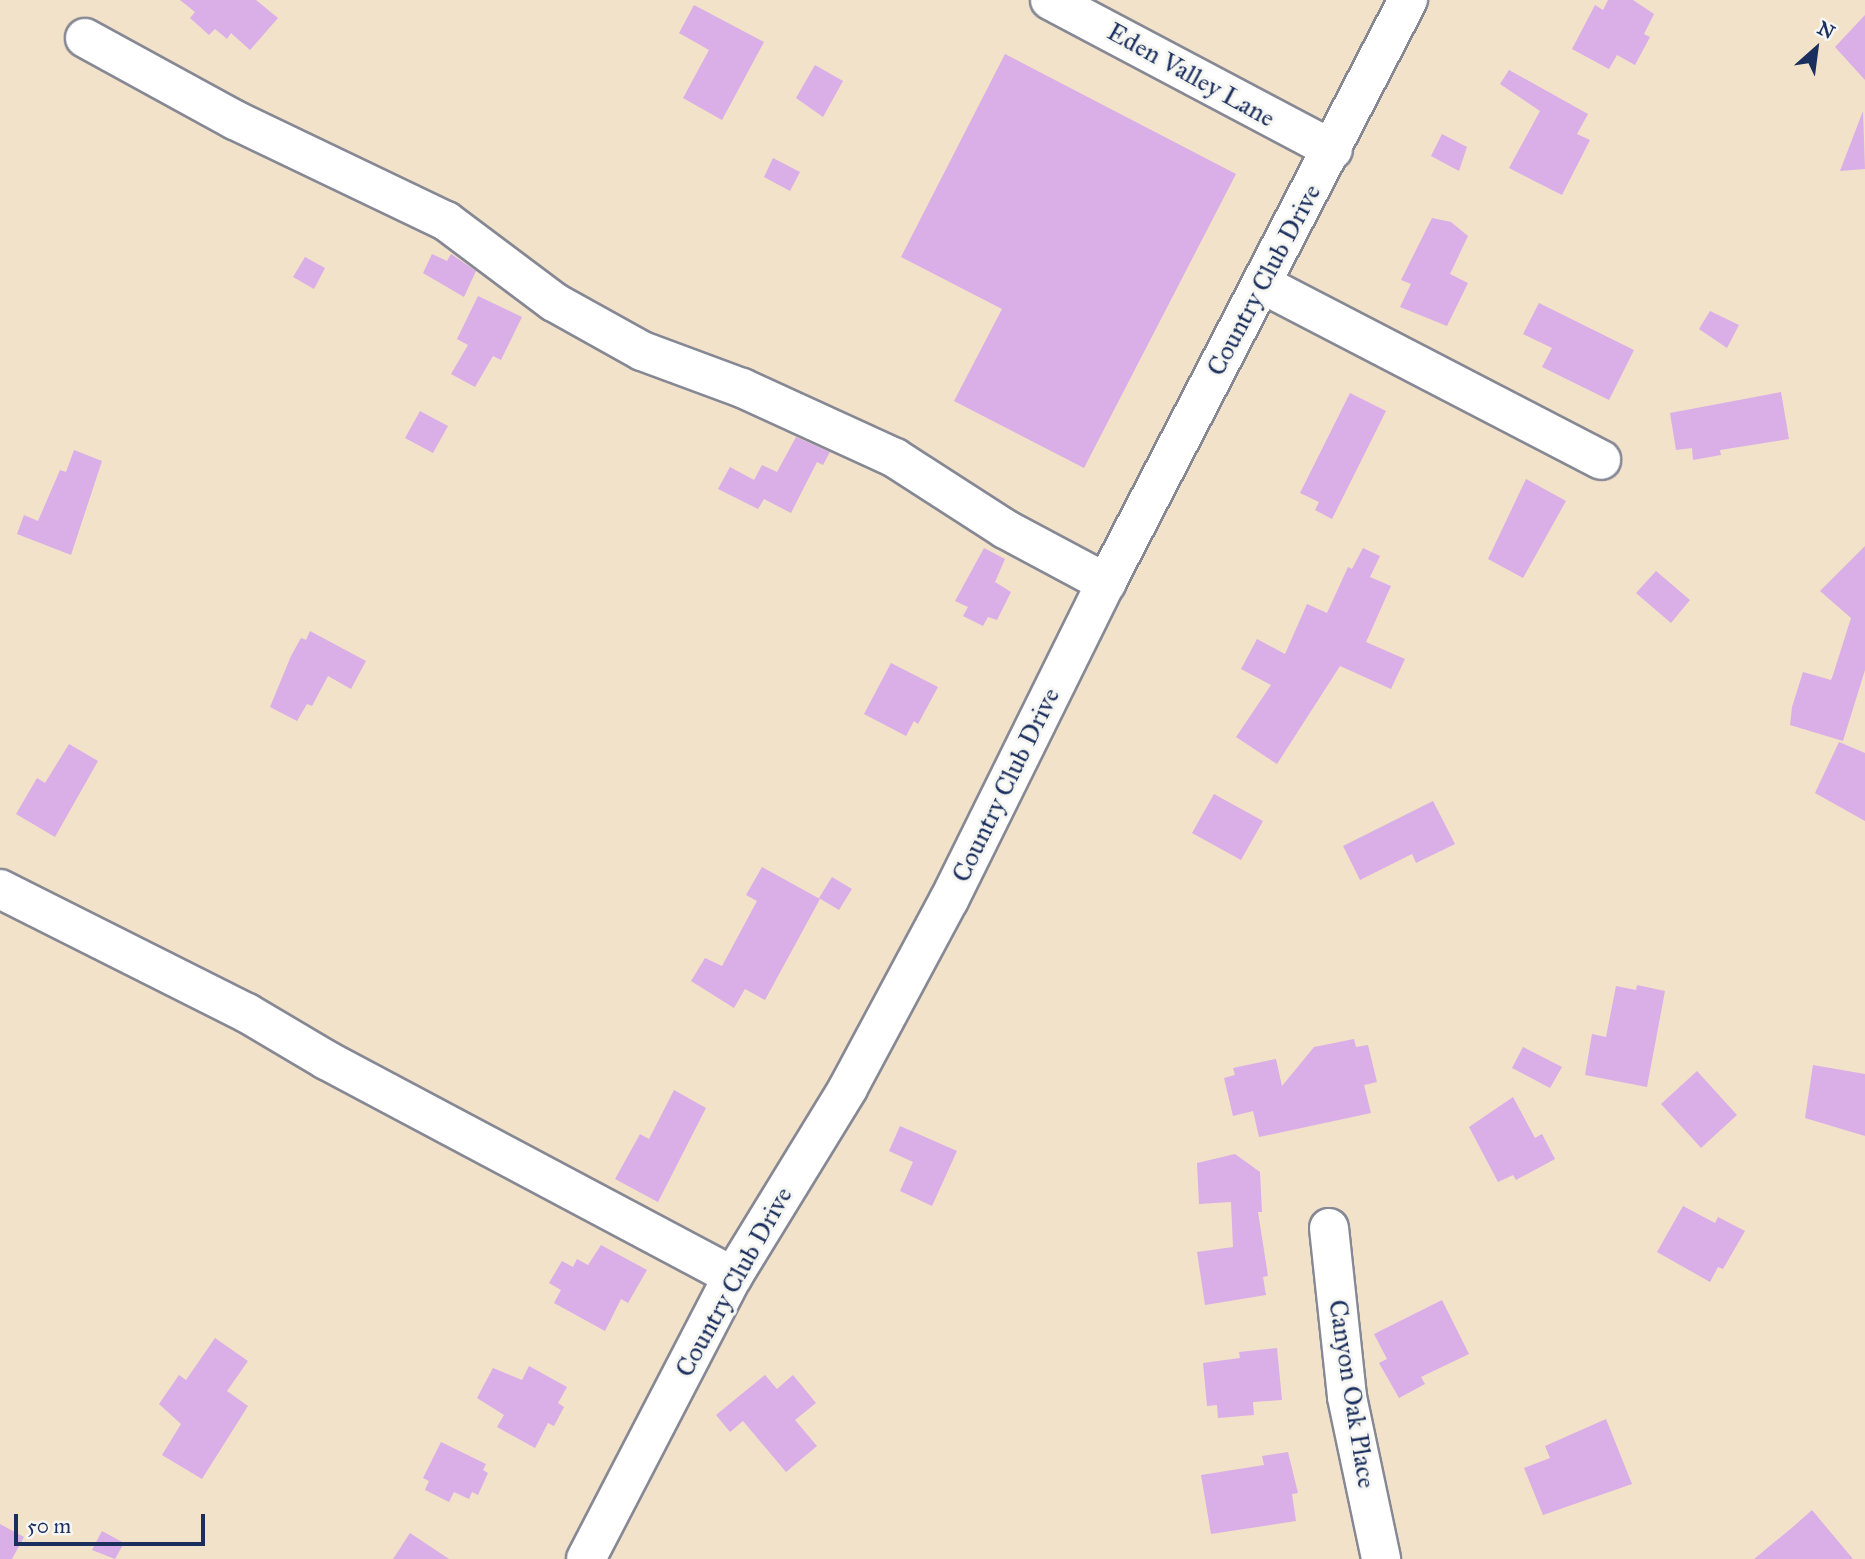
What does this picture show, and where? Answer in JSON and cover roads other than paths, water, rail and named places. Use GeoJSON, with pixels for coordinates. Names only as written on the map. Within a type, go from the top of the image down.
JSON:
{"type":"FeatureCollection","features":[{"type":"Feature","properties":{"kind":"street","name":"Eden Valley Lane"},"geometry":{"type":"LineString","coordinates":[[1050,0],[1333,150]]}},
{"type":"Feature","properties":{"kind":"street","name":"Country Club Drive"},"geometry":{"type":"LineString","coordinates":[[586,1559],[733,1276],[865,1059],[1106,583],[1333,150],[1408,0]]}},
{"type":"Feature","properties":{"kind":"street"},"geometry":{"type":"LineString","coordinates":[[85,38],[235,120],[446,221],[554,302],[642,351],[742,388],[895,458],[1005,529],[1106,583]]}},
{"type":"Feature","properties":{"kind":"street"},"geometry":{"type":"LineString","coordinates":[[1262,284],[1601,460]]}},
{"type":"Feature","properties":{"kind":"street"},"geometry":{"type":"LineString","coordinates":[[0,888],[247,1013],[326,1060],[733,1276]]}},
{"type":"Feature","properties":{"kind":"street","name":"Canyon Oak Place"},"geometry":{"type":"LineString","coordinates":[[1329,1228],[1347,1397],[1381,1559]]}}]}
